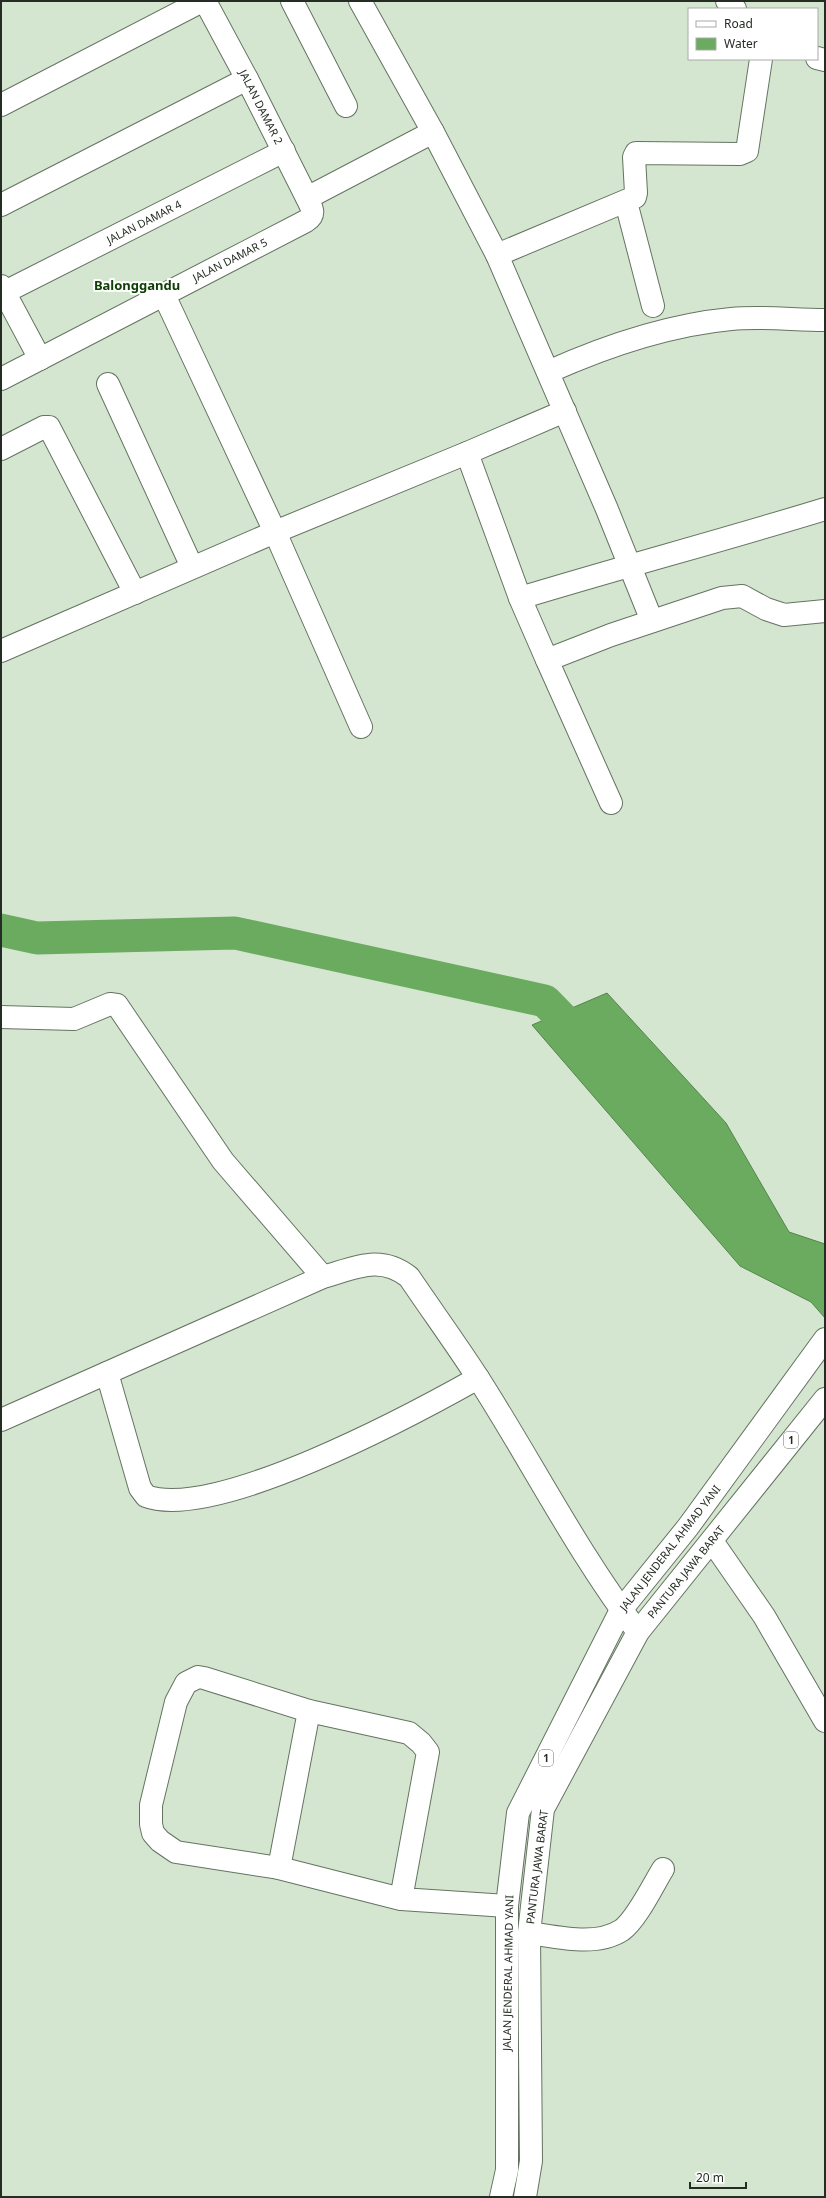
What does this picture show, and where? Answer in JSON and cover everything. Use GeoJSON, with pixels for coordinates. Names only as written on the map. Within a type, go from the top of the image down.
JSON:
{"type":"FeatureCollection","features":[{"type":"Feature","properties":{"kind":"main road"},"geometry":{"type":"LineString","coordinates":[[292,1],[346,106]]}},
{"type":"Feature","properties":{"kind":"main road"},"geometry":{"type":"LineString","coordinates":[[360,1],[433,132],[497,255],[565,411],[652,621]]}},
{"type":"Feature","properties":{"kind":"main road"},"geometry":{"type":"LineString","coordinates":[[1,105],[200,2]]}},
{"type":"Feature","properties":{"kind":"main road","name":"JALAN DAMAR 2"},"geometry":{"type":"LineString","coordinates":[[200,2],[247,78],[310,206]]}},
{"type":"Feature","properties":{"kind":"main road"},"geometry":{"type":"LineString","coordinates":[[497,255],[626,202],[636,193],[634,157],[636,153],[740,154],[747,150],[761,60]]}},
{"type":"Feature","properties":{"kind":"main road"},"geometry":{"type":"LineString","coordinates":[[1,205],[247,78]]}},
{"type":"Feature","properties":{"kind":"main road","name":"JALAN DAMAR 5"},"geometry":{"type":"LineString","coordinates":[[1,379],[306,221],[310,206],[433,132]]}},
{"type":"Feature","properties":{"kind":"main road","name":"JALAN DAMAR 4"},"geometry":{"type":"LineString","coordinates":[[2,291],[284,152]]}},
{"type":"Feature","properties":{"kind":"main road"},"geometry":{"type":"LineString","coordinates":[[626,202],[653,306]]}},
{"type":"Feature","properties":{"kind":"main road"},"geometry":{"type":"LineString","coordinates":[[2,291],[40,359]]}},
{"type":"Feature","properties":{"kind":"main road"},"geometry":{"type":"LineString","coordinates":[[164,295],[275,532],[361,727]]}},
{"type":"Feature","properties":{"kind":"main road"},"geometry":{"type":"LineString","coordinates":[[548,372],[627,340],[682,327],[731,319],[825,320]]}},
{"type":"Feature","properties":{"kind":"main road"},"geometry":{"type":"LineString","coordinates":[[108,384],[192,567]]}},
{"type":"Feature","properties":{"kind":"main road"},"geometry":{"type":"LineString","coordinates":[[1,651],[192,567],[467,454],[565,411]]}},
{"type":"Feature","properties":{"kind":"main road"},"geometry":{"type":"LineString","coordinates":[[1,449],[44,427],[49,427],[135,593]]}},
{"type":"Feature","properties":{"kind":"main road"},"geometry":{"type":"LineString","coordinates":[[467,454],[520,598],[612,803]]}},
{"type":"Feature","properties":{"kind":"main road"},"geometry":{"type":"LineString","coordinates":[[520,598],[629,564],[717,542],[825,509]]}},
{"type":"Feature","properties":{"kind":"main road"},"geometry":{"type":"LineString","coordinates":[[547,660],[652,621],[722,598],[742,596],[766,609],[784,615],[825,611]]}},
{"type":"Feature","properties":{"kind":"main road"},"geometry":{"type":"LineString","coordinates":[[1,1017],[74,1019],[110,1004],[117,1005],[223,1161],[323,1277]]}},
{"type":"Feature","properties":{"kind":"main road"},"geometry":{"type":"LineString","coordinates":[[1,1420],[323,1277],[367,1264],[383,1264],[398,1268],[409,1277],[478,1378],[556,1511],[621,1610],[638,1632]]}},
{"type":"Feature","properties":{"kind":"main road","name":"JALAN JENDERAL AHMAD YANI"},"geometry":{"type":"LineString","coordinates":[[501,2197],[507,2170],[508,1906],[518,1813],[621,1610],[688,1527],[825,1339]]}},
{"type":"Feature","properties":{"kind":"main road"},"geometry":{"type":"LineString","coordinates":[[107,1373],[140,1488],[146,1496],[170,1500],[191,1500],[225,1494],[258,1482],[343,1447],[426,1407],[478,1378]]}},
{"type":"Feature","properties":{"kind":"main road","name":"PANTURA JAWA BARAT"},"geometry":{"type":"LineString","coordinates":[[524,2197],[531,2161],[529,1933],[543,1809],[638,1632],[825,1399]]}},
{"type":"Feature","properties":{"kind":"main road"},"geometry":{"type":"LineString","coordinates":[[688,1527],[712,1541],[764,1616],[825,1720]]}},
{"type":"Feature","properties":{"kind":"main road"},"geometry":{"type":"LineString","coordinates":[[401,1899],[428,1752],[422,1743],[409,1733],[309,1711],[204,1678],[192,1679],[186,1683],[176,1702],[151,1805],[151,1824],[153,1833],[176,1852],[279,1868],[401,1899],[508,1906]]}},
{"type":"Feature","properties":{"kind":"main road"},"geometry":{"type":"LineString","coordinates":[[279,1868],[309,1711]]}},
{"type":"Feature","properties":{"kind":"main road"},"geometry":{"type":"LineString","coordinates":[[529,1933],[579,1940],[601,1937],[622,1930],[640,1910],[663,1869]]}},
{"type":"Feature","properties":{"kind":"water"},"geometry":{"type":"Polygon","coordinates":[[[607,993],[726,1123],[789,1232],[825,1244],[825,1318],[811,1302],[740,1266],[532,1025],[607,993]]]}},
{"type":"Feature","properties":{"kind":"waterway"},"geometry":{"type":"LineString","coordinates":[[1,930],[37,938],[235,933],[545,1001],[589,1046]]}},
{"type":"Feature","properties":{"kind":"district","name":"Balonggandu"},"geometry":{"type":"Point","coordinates":[137,285]}}]}
